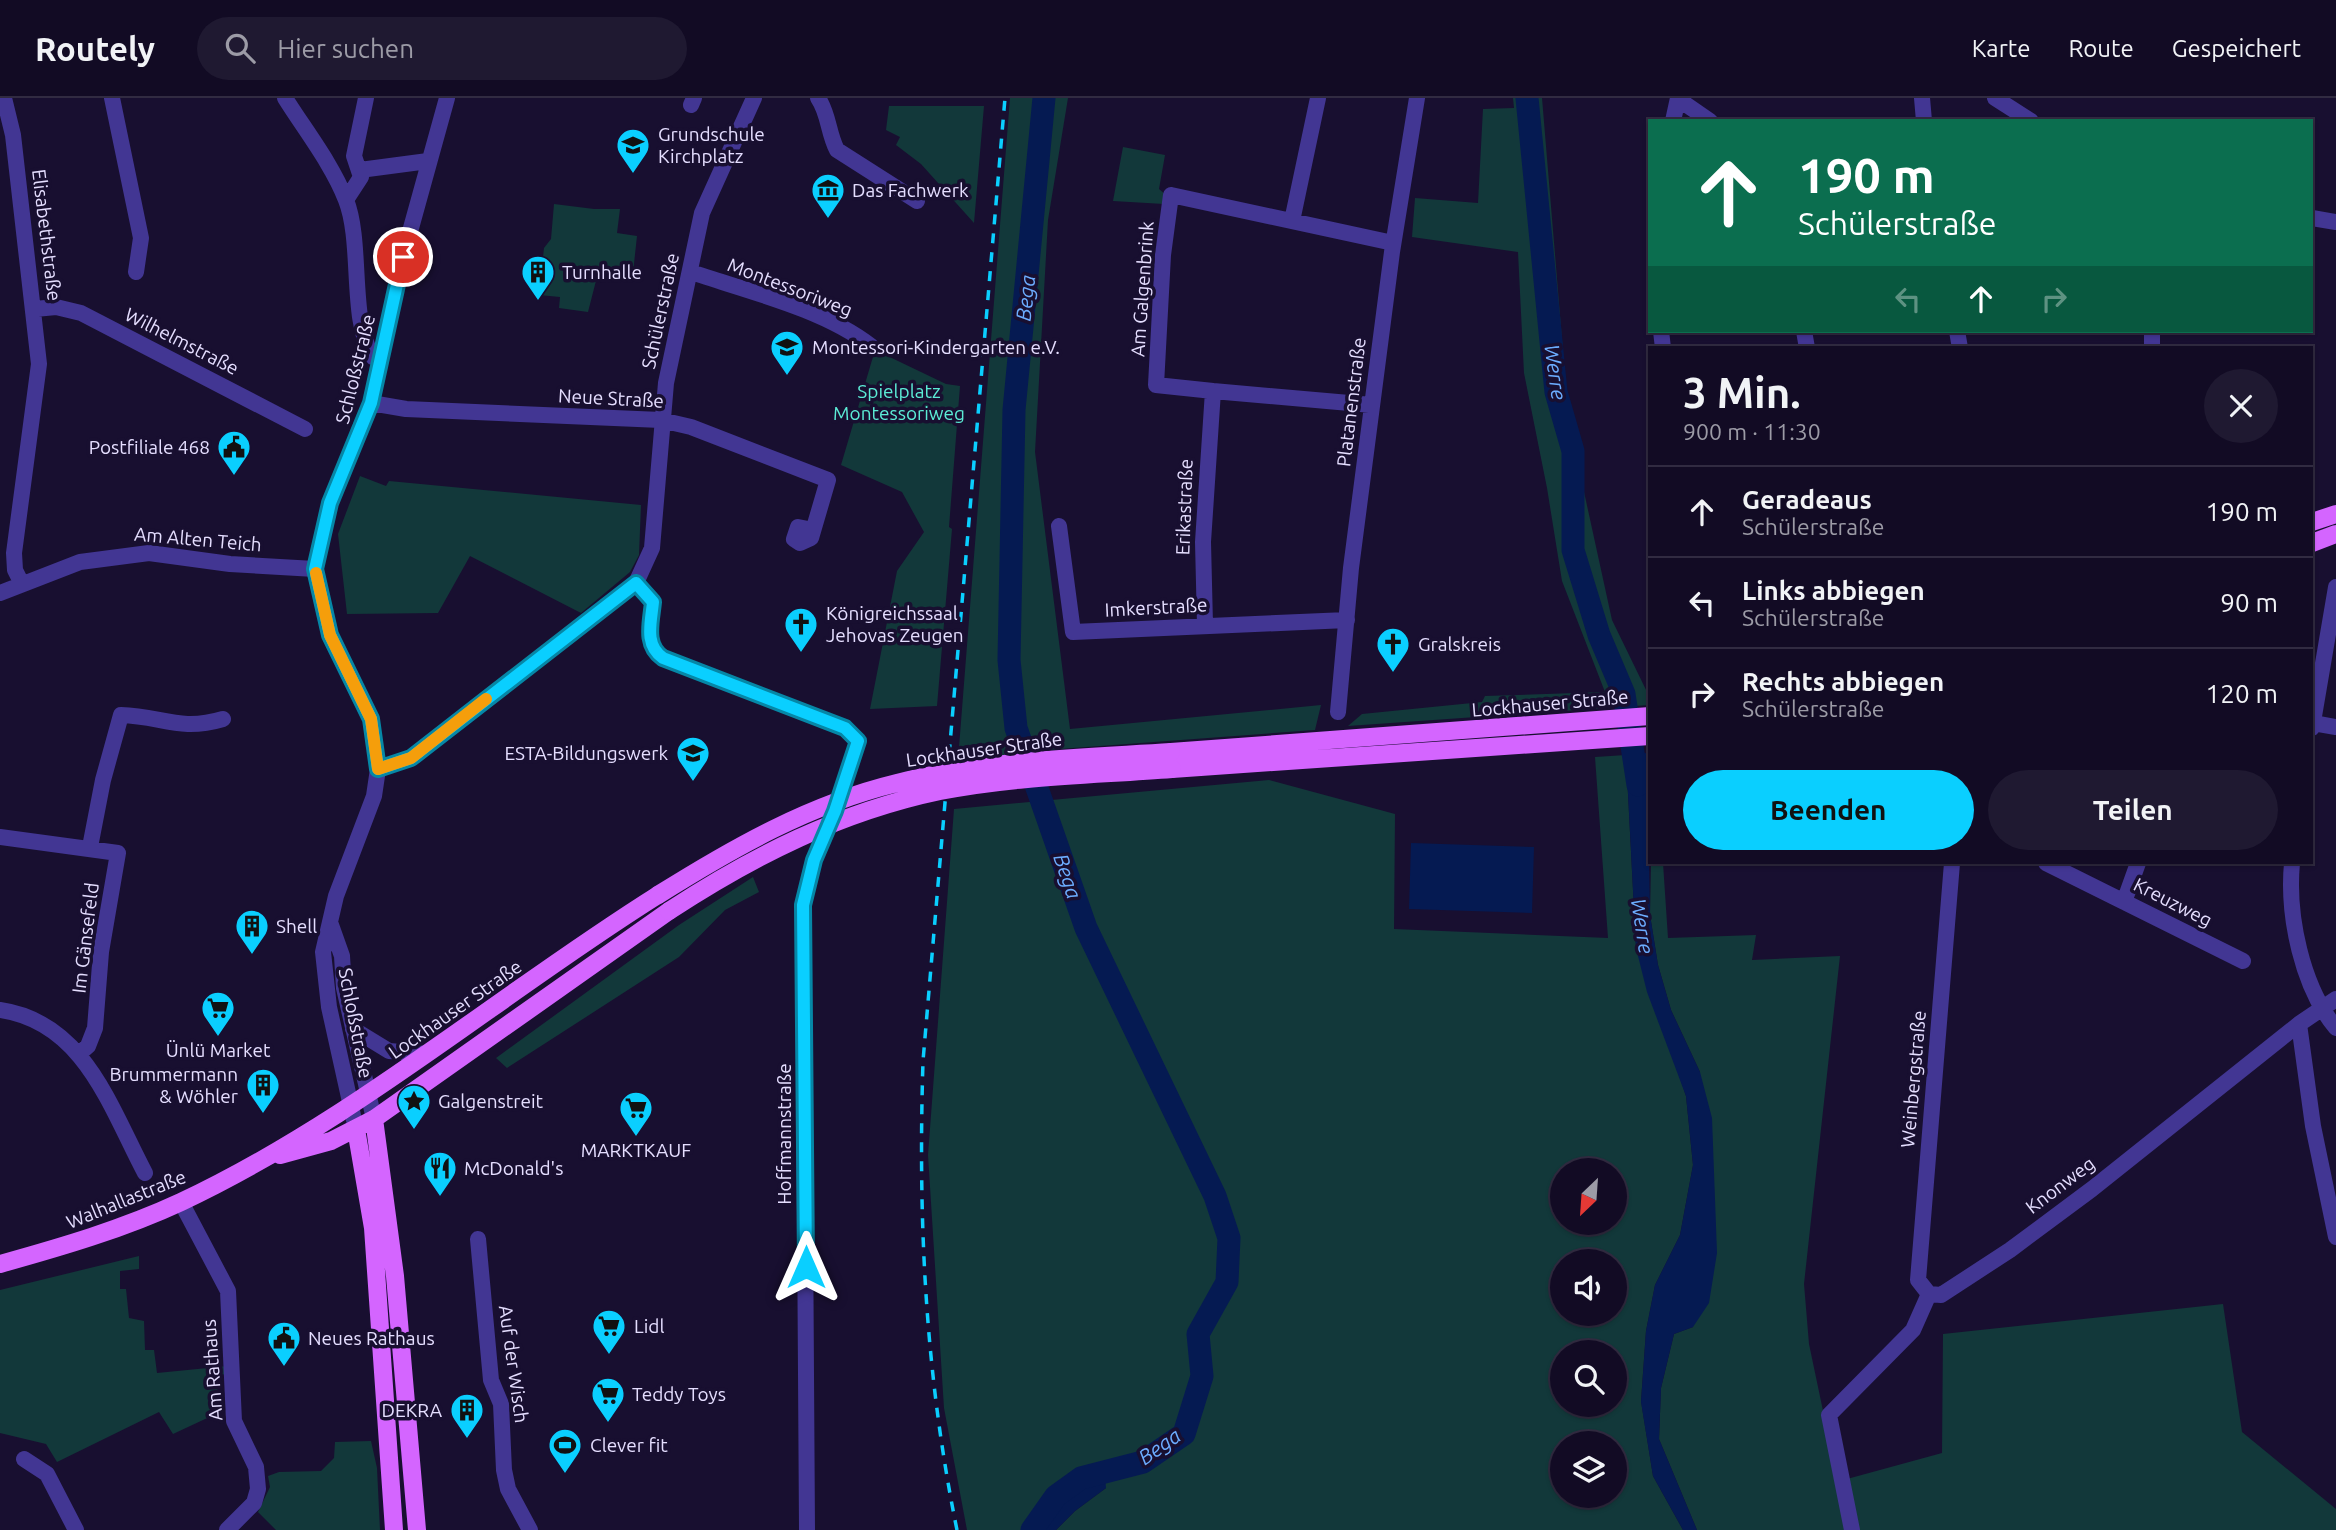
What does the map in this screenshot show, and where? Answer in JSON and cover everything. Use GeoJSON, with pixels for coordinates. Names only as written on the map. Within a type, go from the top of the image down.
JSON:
{"type":"FeatureCollection","features":[{"type":"Feature","properties":{"kind":"main road"},"geometry":{"type":"LineString","coordinates":[[2313,522],[2336,514]]}},
{"type":"Feature","properties":{"kind":"main road"},"geometry":{"type":"LineString","coordinates":[[2313,543],[2336,534]]}},
{"type":"Feature","properties":{"kind":"main road","name":"Lockhauser Straße"},"geometry":{"type":"LineString","coordinates":[[1577,732],[1648,716]]}},
{"type":"Feature","properties":{"kind":"main road","name":"Lockhauser Straße"},"geometry":{"type":"LineString","coordinates":[[369,1094],[658,895],[746,841],[842,799],[895,783],[992,765],[1172,760],[1577,732],[1648,737]]}},
{"type":"Feature","properties":{"kind":"main road","name":"Lockhauser Straße"},"geometry":{"type":"LineString","coordinates":[[374,1119],[669,911],[732,870],[785,842],[837,821],[939,792],[1172,760]]}},
{"type":"Feature","properties":{"kind":"main road","name":"Walhallastraße"},"geometry":{"type":"LineString","coordinates":[[0,1264],[91,1238],[181,1202],[262,1160],[369,1094]]}},
{"type":"Feature","properties":{"kind":"main road"},"geometry":{"type":"LineString","coordinates":[[374,1119],[395,1276],[417,1530]]}},
{"type":"Feature","properties":{"kind":"main road","name":"Walhallastraße"},"geometry":{"type":"LineString","coordinates":[[262,1160],[313,1147],[374,1119]]}},
{"type":"Feature","properties":{"kind":"main road"},"geometry":{"type":"LineString","coordinates":[[356,1129],[373,1228],[394,1530]]}},
{"type":"Feature","properties":{"kind":"street","name":"Elisabethstraße"},"geometry":{"type":"LineString","coordinates":[[5,98],[13,135],[35,309],[39,364],[14,553],[15,570],[22,584]]}},
{"type":"Feature","properties":{"kind":"street"},"geometry":{"type":"LineString","coordinates":[[113,98],[141,238],[136,272]]}},
{"type":"Feature","properties":{"kind":"street"},"geometry":{"type":"LineString","coordinates":[[285,98],[346,200],[362,325],[368,349],[373,357],[381,359]]}},
{"type":"Feature","properties":{"kind":"street"},"geometry":{"type":"LineString","coordinates":[[346,200],[361,177],[354,156],[366,98]]}},
{"type":"Feature","properties":{"kind":"street","name":"Schloßstraße"},"geometry":{"type":"LineString","coordinates":[[356,1129],[325,976],[323,952],[340,883],[374,796],[378,769],[371,719],[330,635],[315,569],[330,503],[371,403],[428,161],[447,98]]}},
{"type":"Feature","properties":{"kind":"street","name":"Schülerstraße"},"geometry":{"type":"LineString","coordinates":[[378,769],[411,758],[636,583],[653,548],[666,383],[702,213],[754,98]]}},
{"type":"Feature","properties":{"kind":"street"},"geometry":{"type":"LineString","coordinates":[[818,98],[826,111],[830,138],[836,150],[917,201]]}},
{"type":"Feature","properties":{"kind":"street"},"geometry":{"type":"LineString","coordinates":[[1318,98],[1292,220],[1393,243]]}},
{"type":"Feature","properties":{"kind":"street","name":"Platanenstraße"},"geometry":{"type":"LineString","coordinates":[[1338,712],[1372,405],[1393,243],[1417,98]]}},
{"type":"Feature","properties":{"kind":"street"},"geometry":{"type":"LineString","coordinates":[[1922,98],[1924,119]]}},
{"type":"Feature","properties":{"kind":"street"},"geometry":{"type":"LineString","coordinates":[[1995,98],[2028,119]]}},
{"type":"Feature","properties":{"kind":"street"},"geometry":{"type":"LineString","coordinates":[[1673,119],[1678,99],[1707,119]]}},
{"type":"Feature","properties":{"kind":"street"},"geometry":{"type":"LineString","coordinates":[[360,170],[428,161]]}},
{"type":"Feature","properties":{"kind":"street","name":"Am Galgenbrink"},"geometry":{"type":"LineString","coordinates":[[1213,391],[1156,385],[1163,255],[1171,195],[1292,220]]}},
{"type":"Feature","properties":{"kind":"street"},"geometry":{"type":"LineString","coordinates":[[2313,218],[2336,222]]}},
{"type":"Feature","properties":{"kind":"street","name":"Montessoriweg"},"geometry":{"type":"LineString","coordinates":[[691,272],[781,303],[859,336],[871,346]]}},
{"type":"Feature","properties":{"kind":"street","name":"Wilhelmstraße"},"geometry":{"type":"LineString","coordinates":[[35,309],[56,307],[81,313],[305,429]]}},
{"type":"Feature","properties":{"kind":"street"},"geometry":{"type":"LineString","coordinates":[[1213,391],[1372,405]]}},
{"type":"Feature","properties":{"kind":"street","name":"Erikastraße"},"geometry":{"type":"LineString","coordinates":[[1205,625],[1203,542],[1213,391]]}},
{"type":"Feature","properties":{"kind":"street","name":"Neue Straße"},"geometry":{"type":"LineString","coordinates":[[371,403],[406,409],[661,420],[691,427],[828,480],[813,530]]}},
{"type":"Feature","properties":{"kind":"street","name":"Imkerstraße"},"geometry":{"type":"LineString","coordinates":[[1059,526],[1073,632],[1347,620]]}},
{"type":"Feature","properties":{"kind":"street","name":"Am Alten Teich"},"geometry":{"type":"LineString","coordinates":[[0,593],[80,562],[149,552],[230,564],[315,569]]}},
{"type":"Feature","properties":{"kind":"street","name":"Hoffmannstraße"},"geometry":{"type":"LineString","coordinates":[[636,583],[653,602],[650,640],[653,651],[663,658],[853,734],[857,748],[828,831],[814,860],[803,905],[807,1530]]}},
{"type":"Feature","properties":{"kind":"street"},"geometry":{"type":"LineString","coordinates":[[2313,719],[2336,587]]}},
{"type":"Feature","properties":{"kind":"street"},"geometry":{"type":"LineString","coordinates":[[90,847],[103,779],[121,715],[166,724],[202,725],[223,719]]}},
{"type":"Feature","properties":{"kind":"street"},"geometry":{"type":"LineString","coordinates":[[2313,725],[2336,727]]}},
{"type":"Feature","properties":{"kind":"street","name":"Im Gänsefeld"},"geometry":{"type":"LineString","coordinates":[[0,838],[90,847],[118,853],[100,952],[96,1028],[89,1045],[80,1053]]}},
{"type":"Feature","properties":{"kind":"street","name":"Weinbergstraße"},"geometry":{"type":"LineString","coordinates":[[1929,1294],[1918,1280],[1952,864]]}},
{"type":"Feature","properties":{"kind":"street","name":"Kreuzweg"},"geometry":{"type":"LineString","coordinates":[[2048,864],[2242,961]]}},
{"type":"Feature","properties":{"kind":"street"},"geometry":{"type":"LineString","coordinates":[[2124,902],[2138,864]]}},
{"type":"Feature","properties":{"kind":"street"},"geometry":{"type":"LineString","coordinates":[[2292,864],[2297,939],[2321,1010],[2336,1028]]}},
{"type":"Feature","properties":{"kind":"street","name":"Schloßstraße"},"geometry":{"type":"LineString","coordinates":[[331,925],[342,956],[344,988],[374,1119]]}},
{"type":"Feature","properties":{"kind":"street","name":"Knonweg"},"geometry":{"type":"LineString","coordinates":[[1929,1294],[1941,1295],[2010,1250],[2299,1024],[2336,999]]}},
{"type":"Feature","properties":{"kind":"street"},"geometry":{"type":"LineString","coordinates":[[0,1010],[47,1025],[80,1053],[145,1173]]}},
{"type":"Feature","properties":{"kind":"street"},"geometry":{"type":"LineString","coordinates":[[2299,1024],[2313,1126],[2336,1237]]}},
{"type":"Feature","properties":{"kind":"street"},"geometry":{"type":"LineString","coordinates":[[353,1029],[389,1051],[426,1054]]}},
{"type":"Feature","properties":{"kind":"street","name":"Am Rathaus"},"geometry":{"type":"LineString","coordinates":[[181,1202],[228,1292],[234,1421],[256,1467],[258,1489],[254,1503],[227,1530]]}},
{"type":"Feature","properties":{"kind":"street","name":"Auf der Wisch"},"geometry":{"type":"LineString","coordinates":[[478,1240],[491,1380],[501,1404],[503,1470],[508,1489],[530,1530]]}},
{"type":"Feature","properties":{"kind":"street"},"geometry":{"type":"LineString","coordinates":[[1852,1530],[1829,1415],[1913,1330],[1929,1294]]}},
{"type":"Feature","properties":{"kind":"street"},"geometry":{"type":"LineString","coordinates":[[24,1459],[47,1474],[76,1530]]}},
{"type":"Feature","properties":{"kind":"green space"},"geometry":{"type":"Polygon","coordinates":[[[1010,98],[1068,98],[1048,220],[1035,452],[1070,729],[1321,705],[1315,730],[1046,750],[958,760],[1010,98]]]}},
{"type":"Feature","properties":{"kind":"green space"},"geometry":{"type":"Polygon","coordinates":[[[1513,98],[1542,98],[1569,423],[1612,620],[1648,694],[1648,705],[1348,726],[1362,714],[1482,702],[1485,696],[1605,692],[1562,581],[1524,373],[1518,252],[1412,237],[1415,198],[1478,203],[1483,109],[1514,108],[1513,98]]]}},
{"type":"Feature","properties":{"kind":"green space"},"geometry":{"type":"Polygon","coordinates":[[[889,106],[984,106],[974,223],[921,164],[896,145],[900,137],[886,130],[889,106]]]}},
{"type":"Feature","properties":{"kind":"green space"},"geometry":{"type":"Polygon","coordinates":[[[1123,147],[1165,155],[1159,189],[1166,195],[1164,204],[1113,201],[1123,147]]]}},
{"type":"Feature","properties":{"kind":"green space"},"geometry":{"type":"Polygon","coordinates":[[[554,204],[620,209],[617,233],[637,236],[633,273],[599,269],[588,312],[559,308],[560,297],[539,295],[544,248],[551,239],[554,204]]]}},
{"type":"Feature","properties":{"kind":"green space","name":"Spielplatz Montessoriweg"},"geometry":{"type":"Polygon","coordinates":[[[875,350],[946,384],[960,386],[949,527],[952,529],[937,706],[870,709],[897,571],[924,532],[902,492],[841,465],[875,350]]]}},
{"type":"Feature","properties":{"kind":"green space"},"geometry":{"type":"Polygon","coordinates":[[[360,476],[386,486],[389,481],[641,505],[639,555],[630,572],[581,613],[470,556],[438,613],[347,614],[338,534],[360,476]]]}},
{"type":"Feature","properties":{"kind":"green space"},"geometry":{"type":"Polygon","coordinates":[[[1626,755],[1636,948],[1686,1096],[1693,1165],[1680,1235],[1655,1285],[1646,1331],[1641,1401],[1653,1476],[1683,1530],[1056,1530],[1075,1511],[1106,1488],[1058,1503],[1041,1530],[967,1530],[944,1408],[928,1155],[954,809],[1269,780],[1395,814],[1394,929],[1608,938],[1595,757],[1626,755]]]}},
{"type":"Feature","properties":{"kind":"green space"},"geometry":{"type":"Polygon","coordinates":[[[1651,864],[1663,864],[1668,938],[1756,935],[1752,960],[1840,956],[1804,1284],[1809,1344],[1848,1530],[1697,1530],[1659,1439],[1661,1388],[1674,1334],[1693,1327],[1700,1072],[1671,1010],[1658,965],[1650,915],[1651,864]]]}},
{"type":"Feature","properties":{"kind":"green space"},"geometry":{"type":"Polygon","coordinates":[[[753,877],[759,892],[725,910],[679,957],[507,1068],[496,1058],[679,925],[753,877]]]}},
{"type":"Feature","properties":{"kind":"green space"},"geometry":{"type":"Polygon","coordinates":[[[139,1256],[139,1269],[120,1271],[120,1289],[126,1289],[129,1318],[144,1321],[145,1350],[154,1350],[157,1373],[228,1366],[228,1374],[217,1375],[218,1413],[173,1434],[159,1412],[57,1462],[46,1444],[0,1433],[0,1290],[139,1256]]]}},
{"type":"Feature","properties":{"kind":"green space"},"geometry":{"type":"Polygon","coordinates":[[[2223,1304],[2242,1432],[2336,1509],[2336,1530],[1857,1530],[1847,1479],[1942,1453],[1943,1334],[2223,1304]]]}},
{"type":"Feature","properties":{"kind":"green space"},"geometry":{"type":"Polygon","coordinates":[[[371,1441],[377,1468],[380,1530],[276,1530],[258,1512],[270,1487],[268,1476],[279,1472],[321,1471],[334,1458],[335,1442],[371,1441]]]}},
{"type":"Feature","properties":{"kind":"water"},"geometry":{"type":"Polygon","coordinates":[[[1647,753],[1650,915],[1658,965],[1671,1010],[1700,1072],[1712,1118],[1717,1253],[1709,1303],[1693,1327],[1674,1334],[1661,1388],[1659,1439],[1697,1530],[1683,1530],[1653,1476],[1641,1402],[1646,1331],[1655,1285],[1680,1235],[1693,1165],[1686,1096],[1647,992],[1636,948],[1626,755],[1647,753]]]}},
{"type":"Feature","properties":{"kind":"water"},"geometry":{"type":"Polygon","coordinates":[[[1411,843],[1534,847],[1532,913],[1409,909],[1411,843]]]}},
{"type":"Feature","properties":{"kind":"water"},"geometry":{"type":"Polygon","coordinates":[[[1105,1474],[1106,1488],[1075,1511],[1056,1530],[1041,1530],[1058,1503],[1105,1474]]]}},
{"type":"Feature","properties":{"kind":"waterway","name":"Bega"},"geometry":{"type":"LineString","coordinates":[[1032,1530],[1056,1496],[1081,1478],[1143,1462],[1184,1434],[1202,1376],[1198,1334],[1227,1282],[1229,1238],[1215,1196],[1086,928],[1016,728],[1009,660],[1014,410],[1044,98]]}},
{"type":"Feature","properties":{"kind":"waterway","name":"Werre"},"geometry":{"type":"LineString","coordinates":[[1527,98],[1556,392],[1573,451],[1573,550],[1599,635],[1624,694],[1638,785]]}},
{"type":"Feature","properties":{"kind":"railway"},"geometry":{"type":"LineString","coordinates":[[957,1530],[937,1413],[926,1296],[922,1179],[923,1061],[1005,98]]}},
{"type":"Feature","properties":{"kind":"slow traffic"},"geometry":{"type":"LineString","coordinates":[[316,573],[330,635],[371,719],[378,769],[411,758],[486,699]]}},
{"type":"Feature","properties":{"kind":"place","name":"Grundschule Kirchplatz"},"geometry":{"type":"Point","coordinates":[633,175]}},
{"type":"Feature","properties":{"kind":"place","name":"Das Fachwerk"},"geometry":{"type":"Point","coordinates":[828,220]}},
{"type":"Feature","properties":{"kind":"place","name":"Turnhalle"},"geometry":{"type":"Point","coordinates":[538,302]}},
{"type":"Feature","properties":{"kind":"place","name":"Montessori-Kindergarten e.V."},"geometry":{"type":"Point","coordinates":[787,377]}},
{"type":"Feature","properties":{"kind":"place","name":"Postfiliale 468"},"geometry":{"type":"Point","coordinates":[234,477]}},
{"type":"Feature","properties":{"kind":"place","name":"Königreichssaal Jehovas Zeugen"},"geometry":{"type":"Point","coordinates":[801,654]}},
{"type":"Feature","properties":{"kind":"place","name":"Gralskreis"},"geometry":{"type":"Point","coordinates":[1393,674]}},
{"type":"Feature","properties":{"kind":"place","name":"ESTA-Bildungswerk"},"geometry":{"type":"Point","coordinates":[693,783]}},
{"type":"Feature","properties":{"kind":"place","name":"Shell"},"geometry":{"type":"Point","coordinates":[252,956]}},
{"type":"Feature","properties":{"kind":"place","name":"Ünlü Market"},"geometry":{"type":"Point","coordinates":[218,1038]}},
{"type":"Feature","properties":{"kind":"place","name":"Brummermann & Wöhler"},"geometry":{"type":"Point","coordinates":[263,1115]}},
{"type":"Feature","properties":{"kind":"place","name":"Galgenstreit"},"geometry":{"type":"Point","coordinates":[414,1131]}},
{"type":"Feature","properties":{"kind":"place","name":"MARKTKAUF"},"geometry":{"type":"Point","coordinates":[636,1138]}},
{"type":"Feature","properties":{"kind":"place","name":"McDonald's"},"geometry":{"type":"Point","coordinates":[440,1198]}},
{"type":"Feature","properties":{"kind":"place","name":"Lidl"},"geometry":{"type":"Point","coordinates":[609,1356]}},
{"type":"Feature","properties":{"kind":"place","name":"Neues Rathaus"},"geometry":{"type":"Point","coordinates":[284,1368]}},
{"type":"Feature","properties":{"kind":"place","name":"Teddy Toys"},"geometry":{"type":"Point","coordinates":[608,1424]}},
{"type":"Feature","properties":{"kind":"place","name":"DEKRA"},"geometry":{"type":"Point","coordinates":[467,1440]}},
{"type":"Feature","properties":{"kind":"place","name":"Clever fit"},"geometry":{"type":"Point","coordinates":[565,1475]}},
{"type":"Feature","properties":{"kind":"route"},"geometry":{"type":"LineString","coordinates":[[403,257],[371,403],[330,503],[315,569],[330,635],[371,719],[378,769],[411,758],[636,583],[653,602],[650,640],[653,651],[663,658],[845,728],[858,741],[828,831],[814,860],[803,905],[806,1267]]}}]}
